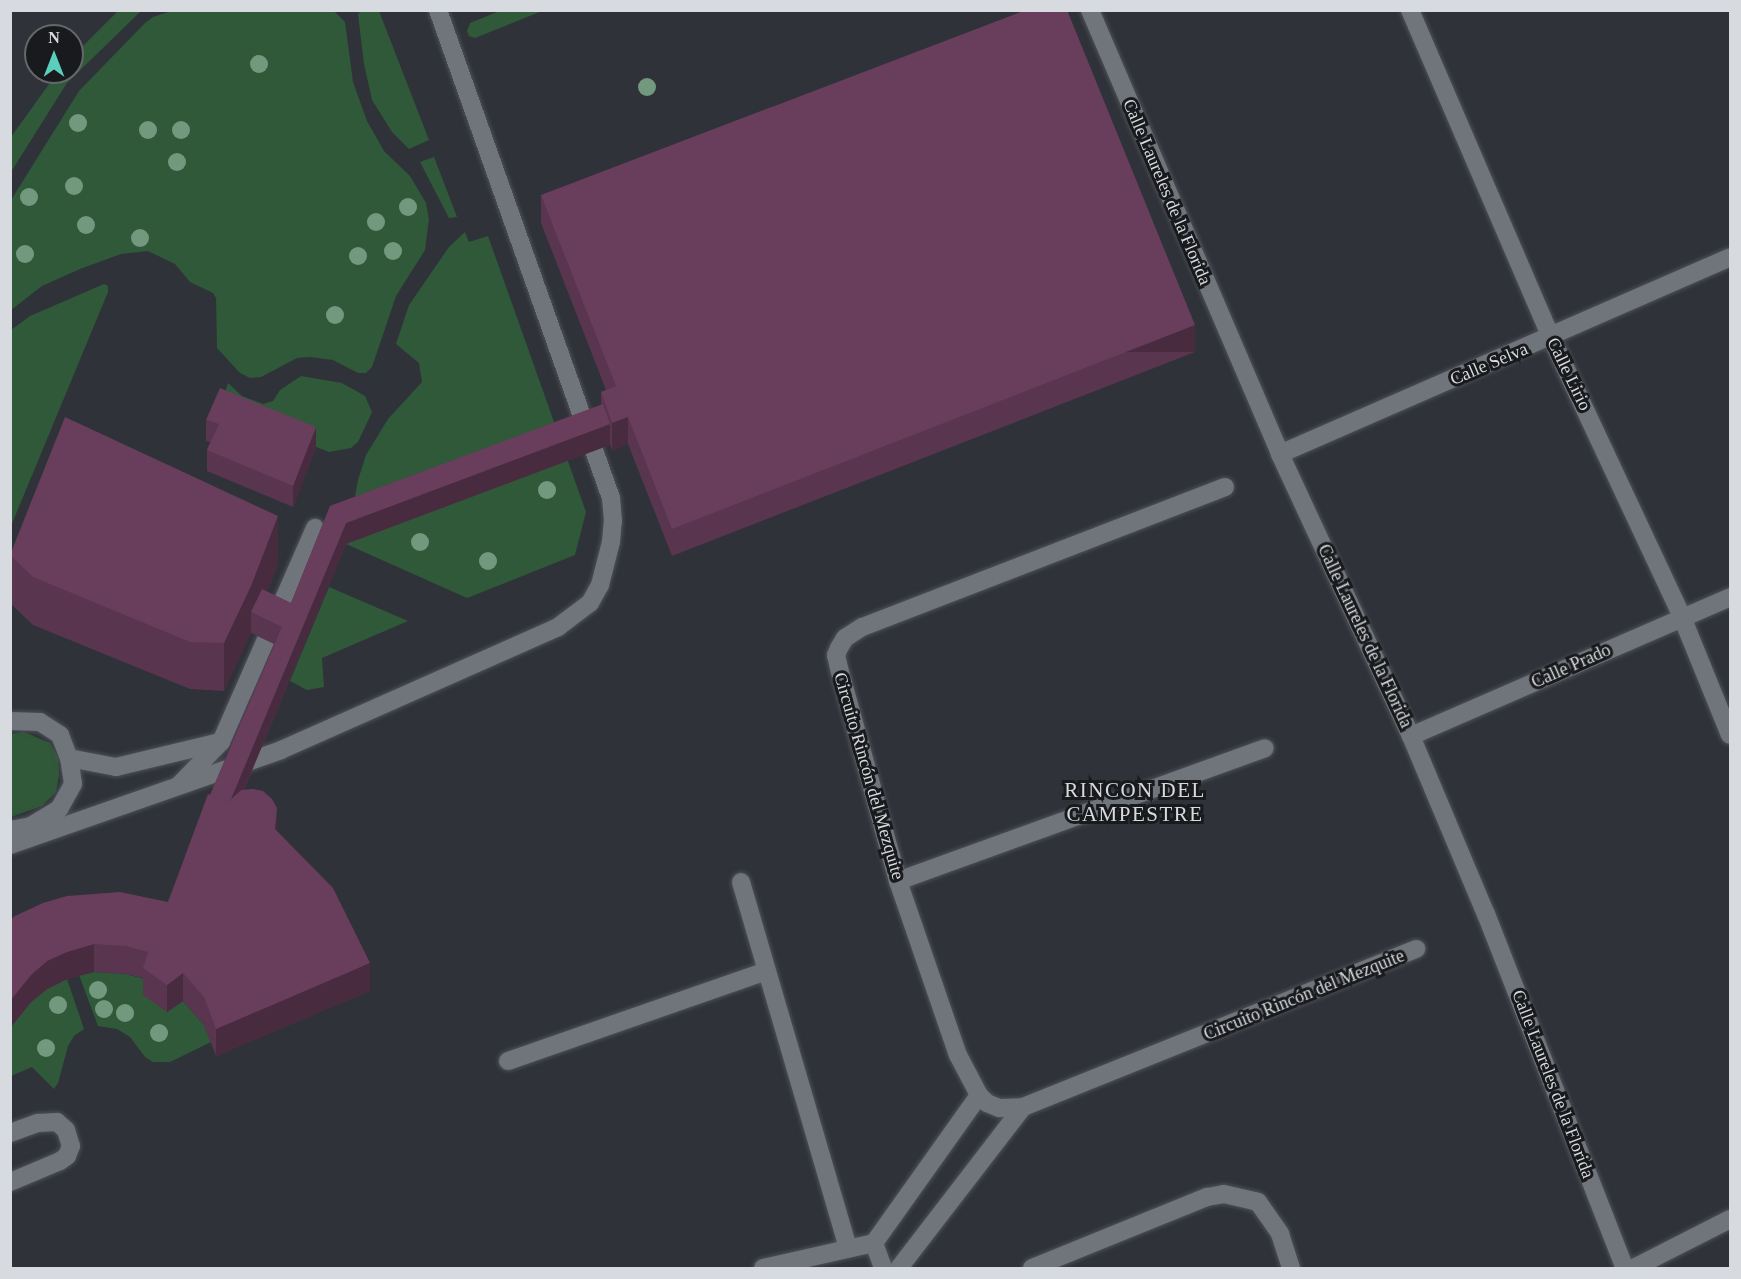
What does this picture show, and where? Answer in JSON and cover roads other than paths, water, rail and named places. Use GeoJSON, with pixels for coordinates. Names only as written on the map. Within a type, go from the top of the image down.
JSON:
{"type":"FeatureCollection","features":[{"type":"Feature","properties":{"kind":"street"},"geometry":{"type":"LineString","coordinates":[[10,845],[281,750],[558,627],[590,603],[600,585],[611,542],[611,498],[438,10]]}},
{"type":"Feature","properties":{"kind":"street","name":"Calle Laureles de la Florida"},"geometry":{"type":"LineString","coordinates":[[1090,10],[1280,454],[1411,736],[1486,914],[1624,1269]]}},
{"type":"Feature","properties":{"kind":"street","name":"Calle Lirio"},"geometry":{"type":"LineString","coordinates":[[1410,10],[1551,337],[1682,617],[1731,735]]}},
{"type":"Feature","properties":{"kind":"street","name":"Calle Selva"},"geometry":{"type":"LineString","coordinates":[[1280,454],[1731,257]]}},
{"type":"Feature","properties":{"kind":"street","name":"Circuito Rincón del Mezquite"},"geometry":{"type":"LineString","coordinates":[[1225,487],[862,627],[845,638],[838,648],[837,663],[898,881],[958,1055],[979,1095],[987,1103],[999,1108],[1023,1107],[1417,949]]}},
{"type":"Feature","properties":{"kind":"street"},"geometry":{"type":"LineString","coordinates":[[177,788],[221,742],[315,528]]}},
{"type":"Feature","properties":{"kind":"street","name":"Calle Prado"},"geometry":{"type":"LineString","coordinates":[[1411,736],[1731,597]]}},
{"type":"Feature","properties":{"kind":"street"},"geometry":{"type":"LineString","coordinates":[[10,721],[40,722],[60,735],[69,758],[73,784],[59,809],[31,826],[10,830]]}},
{"type":"Feature","properties":{"kind":"street"},"geometry":{"type":"LineString","coordinates":[[69,758],[116,767],[221,742]]}},
{"type":"Feature","properties":{"kind":"street"},"geometry":{"type":"LineString","coordinates":[[898,881],[1265,748]]}},
{"type":"Feature","properties":{"kind":"street"},"geometry":{"type":"LineString","coordinates":[[741,882],[848,1248]]}},
{"type":"Feature","properties":{"kind":"street"},"geometry":{"type":"LineString","coordinates":[[508,1061],[766,971]]}},
{"type":"Feature","properties":{"kind":"street"},"geometry":{"type":"LineString","coordinates":[[763,1269],[874,1243],[979,1095]]}},
{"type":"Feature","properties":{"kind":"street"},"geometry":{"type":"LineString","coordinates":[[899,1269],[1023,1107]]}},
{"type":"Feature","properties":{"kind":"street"},"geometry":{"type":"LineString","coordinates":[[10,1132],[38,1123],[57,1122],[66,1130],[71,1146],[67,1156],[60,1161],[10,1182]]}},
{"type":"Feature","properties":{"kind":"street"},"geometry":{"type":"LineString","coordinates":[[1032,1269],[1207,1197],[1224,1194],[1258,1202],[1280,1234],[1291,1269]]}},
{"type":"Feature","properties":{"kind":"street"},"geometry":{"type":"LineString","coordinates":[[1634,1269],[1731,1219]]}},
{"type":"Feature","properties":{"kind":"street"},"geometry":{"type":"LineString","coordinates":[[874,1243],[883,1269]]}},
{"type":"Feature","properties":{"kind":"district","name":"RINCON DEL CAMPESTRE"},"geometry":{"type":"Point","coordinates":[1135,802]}}]}
